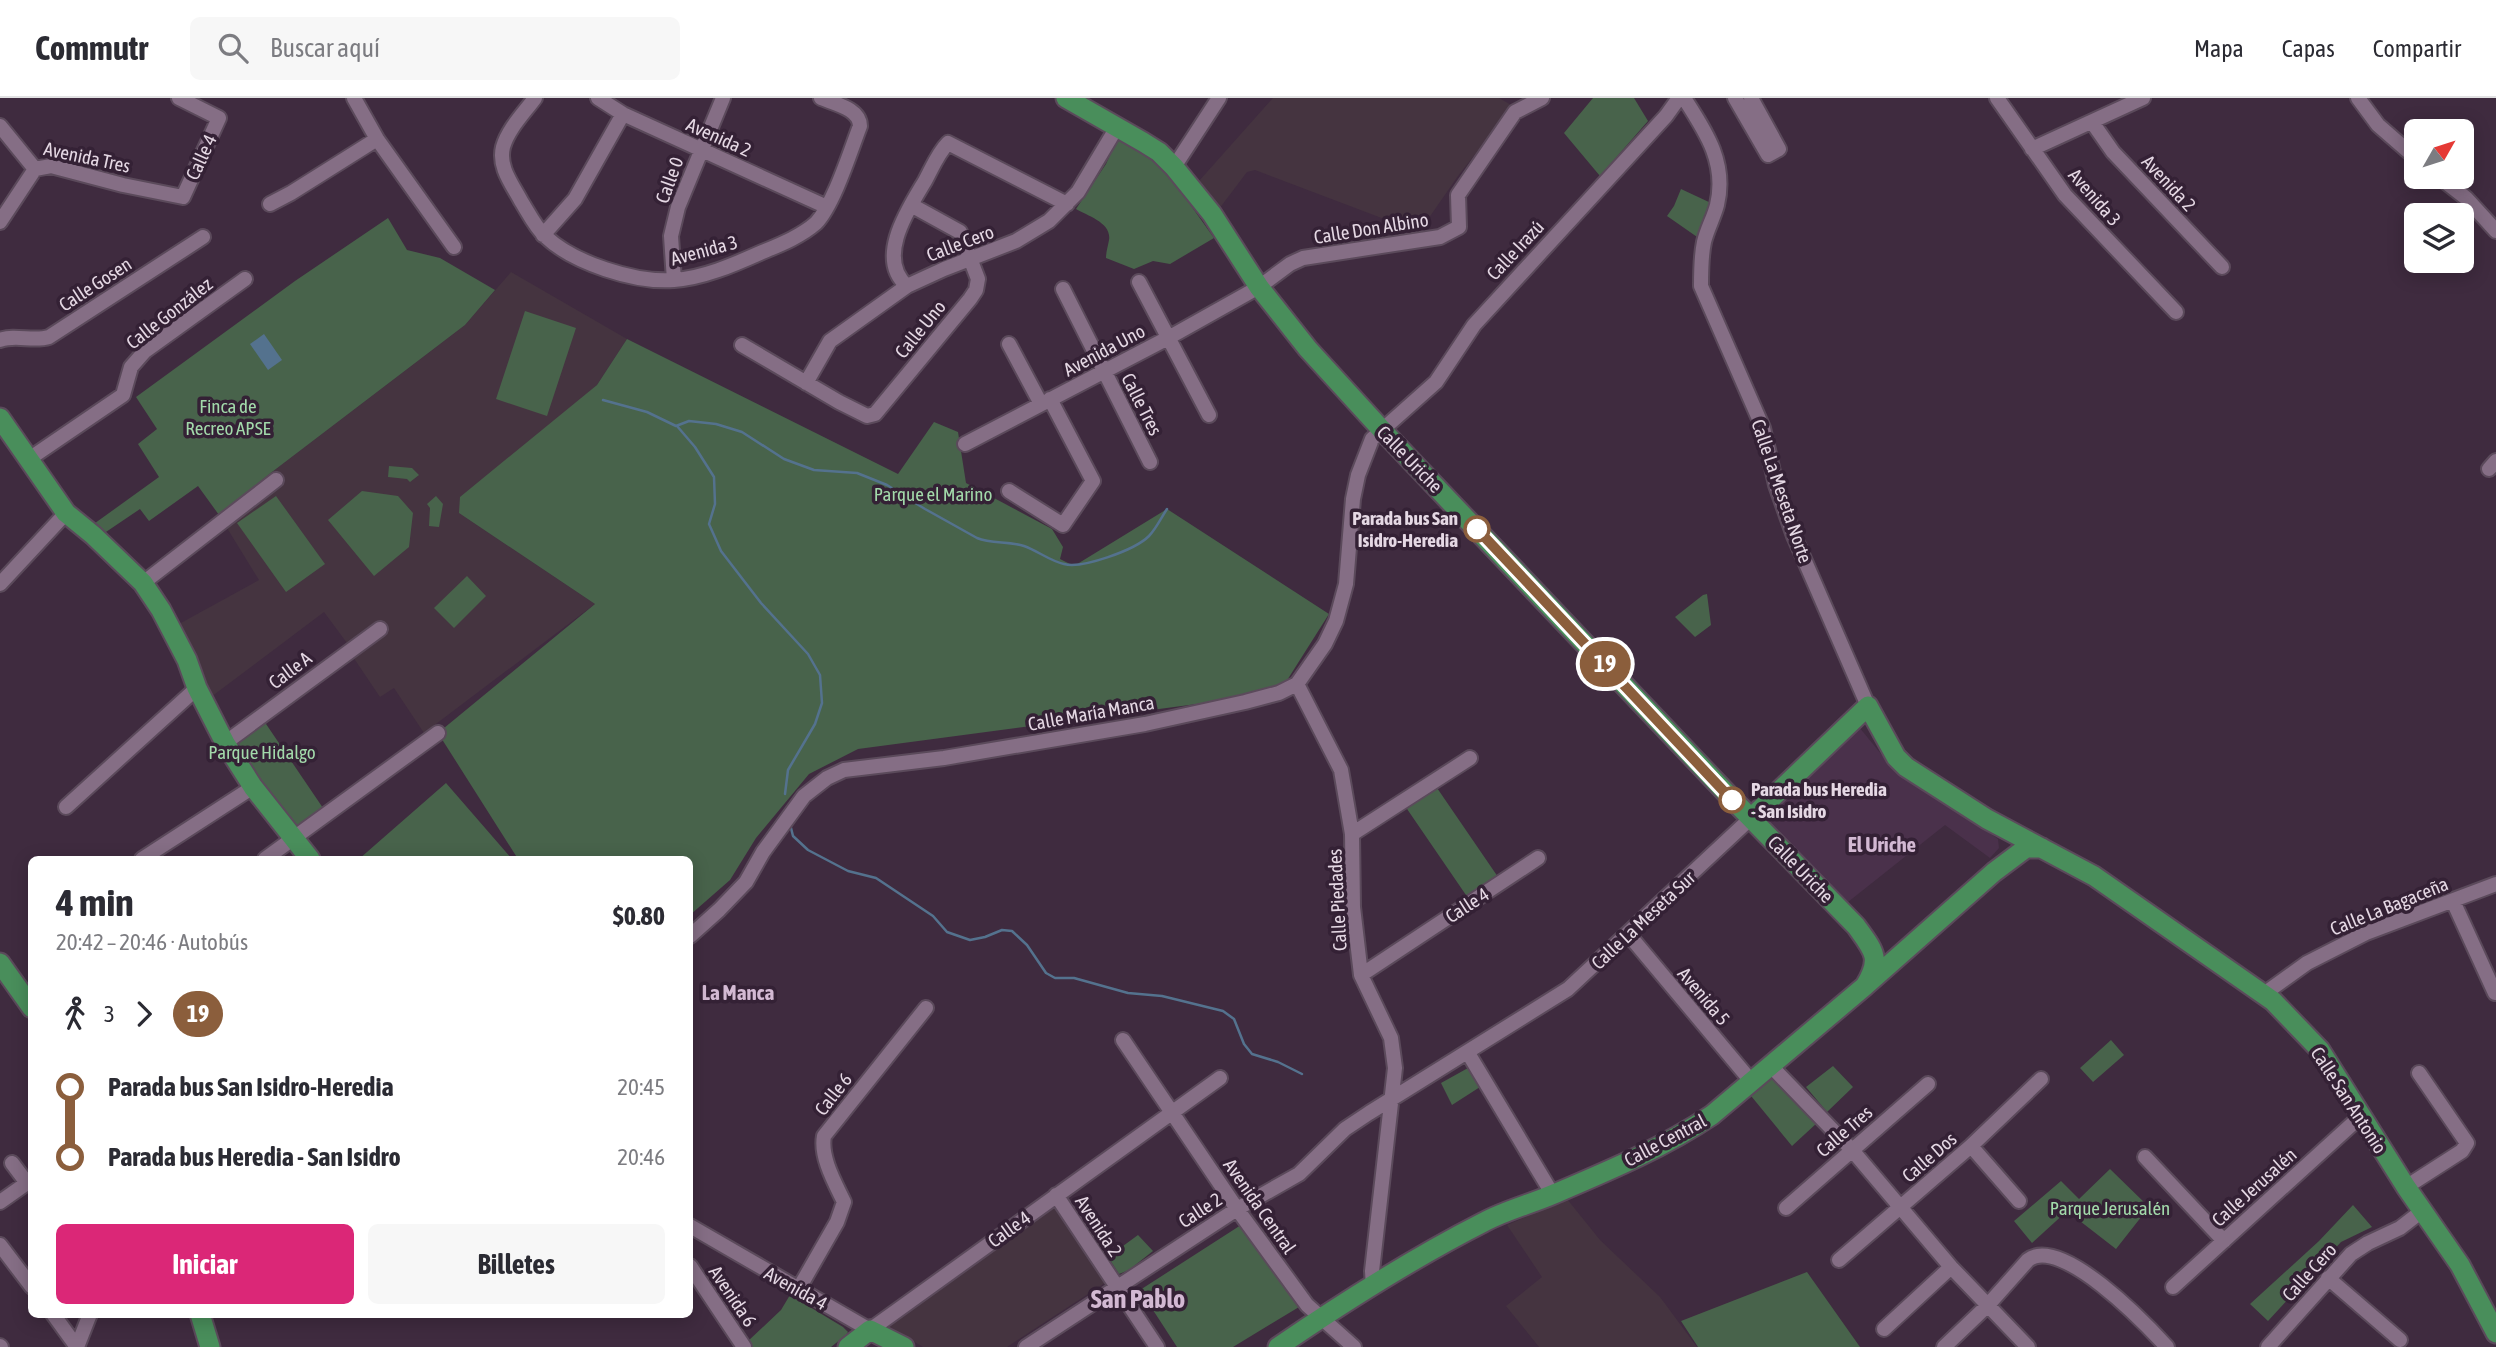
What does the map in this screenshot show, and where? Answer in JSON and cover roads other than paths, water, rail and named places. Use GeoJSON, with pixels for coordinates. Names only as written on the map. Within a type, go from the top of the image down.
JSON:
{"type":"FeatureCollection","features":[{"type":"Feature","properties":{"kind":"main road","name":"Calle Uriche"},"geometry":{"type":"LineString","coordinates":[[1066,98],[1159,152],[1174,167],[1226,234],[1259,287],[1289,327],[1381,429],[1759,818],[1856,926],[1869,944],[1876,961],[1864,986]]}},
{"type":"Feature","properties":{"kind":"main road"},"geometry":{"type":"LineString","coordinates":[[0,418],[66,513],[93,534],[143,583],[187,660],[197,688],[225,743],[253,787],[308,856]]}},
{"type":"Feature","properties":{"kind":"main road","name":"Calle La Meseta Sur"},"geometry":{"type":"LineString","coordinates":[[1759,818],[1868,706]]}},
{"type":"Feature","properties":{"kind":"main road","name":"Calle La Meseta Norte"},"geometry":{"type":"LineString","coordinates":[[1868,706],[1896,757],[1950,797],[2042,848]]}},
{"type":"Feature","properties":{"kind":"main road"},"geometry":{"type":"LineString","coordinates":[[1849,725],[1864,722],[1896,757]]}},
{"type":"Feature","properties":{"kind":"main road"},"geometry":{"type":"LineString","coordinates":[[1987,819],[2000,832],[2004,844],[1994,872]]}},
{"type":"Feature","properties":{"kind":"main road","name":"Calle Central"},"geometry":{"type":"LineString","coordinates":[[1278,1347],[1368,1284],[1484,1222],[1553,1195],[1672,1140],[1712,1115],[1994,872],[2026,848],[2042,848]]}},
{"type":"Feature","properties":{"kind":"main road","name":"Calle San Antonio"},"geometry":{"type":"LineString","coordinates":[[2042,848],[2131,900],[2264,995],[2320,1050],[2406,1187],[2460,1265],[2496,1333]]}},
{"type":"Feature","properties":{"kind":"main road"},"geometry":{"type":"LineString","coordinates":[[1856,926],[1888,952],[1906,948]]}},
{"type":"Feature","properties":{"kind":"main road"},"geometry":{"type":"LineString","coordinates":[[0,963],[28,1002]]}},
{"type":"Feature","properties":{"kind":"main road"},"geometry":{"type":"LineString","coordinates":[[201,1318],[210,1347]]}},
{"type":"Feature","properties":{"kind":"main road","name":"Calle 4"},"geometry":{"type":"LineString","coordinates":[[848,1347],[870,1330]]}},
{"type":"Feature","properties":{"kind":"main road","name":"Avenida 4"},"geometry":{"type":"LineString","coordinates":[[870,1330],[904,1347]]}},
{"type":"Feature","properties":{"kind":"street","name":"Calle 4"},"geometry":{"type":"LineString","coordinates":[[179,98],[219,118],[183,197]]}},
{"type":"Feature","properties":{"kind":"street"},"geometry":{"type":"LineString","coordinates":[[354,98],[377,139],[454,247]]}},
{"type":"Feature","properties":{"kind":"street"},"geometry":{"type":"LineString","coordinates":[[535,98],[508,134],[502,161],[507,177],[543,235],[575,199],[623,114]]}},
{"type":"Feature","properties":{"kind":"street","name":"Avenida 2"},"geometry":{"type":"LineString","coordinates":[[598,98],[623,114],[827,207]]}},
{"type":"Feature","properties":{"kind":"street","name":"Calle 0"},"geometry":{"type":"LineString","coordinates":[[674,280],[671,236],[678,207],[723,98]]}},
{"type":"Feature","properties":{"kind":"street"},"geometry":{"type":"LineString","coordinates":[[821,98],[856,113],[860,119],[860,126],[827,207]]}},
{"type":"Feature","properties":{"kind":"street"},"geometry":{"type":"LineString","coordinates":[[1174,167],[1219,98]]}},
{"type":"Feature","properties":{"kind":"street","name":"Calle Don Albino"},"geometry":{"type":"LineString","coordinates":[[1259,287],[1290,264],[1303,258],[1440,237],[1455,230],[1459,227],[1458,195],[1515,112],[1542,98]]}},
{"type":"Feature","properties":{"kind":"street"},"geometry":{"type":"LineString","coordinates":[[1735,98],[1769,155],[1779,149],[1751,98]]}},
{"type":"Feature","properties":{"kind":"street","name":"Avenida 3"},"geometry":{"type":"LineString","coordinates":[[1997,98],[2065,195],[2175,312]]}},
{"type":"Feature","properties":{"kind":"street"},"geometry":{"type":"LineString","coordinates":[[2032,149],[2143,98]]}},
{"type":"Feature","properties":{"kind":"street"},"geometry":{"type":"LineString","coordinates":[[2358,98],[2378,125],[2404,148]]}},
{"type":"Feature","properties":{"kind":"street","name":"Calle Irazú"},"geometry":{"type":"LineString","coordinates":[[1381,429],[1436,382],[1474,325],[1666,116],[1688,100]]}},
{"type":"Feature","properties":{"kind":"street","name":"Calle La Meseta Norte"},"geometry":{"type":"LineString","coordinates":[[1688,100],[1710,139],[1718,164],[1720,184],[1717,205],[1704,242],[1700,265],[1701,285],[1763,428],[1776,485],[1794,536],[1868,706]]}},
{"type":"Feature","properties":{"kind":"street","name":"Avenida 2"},"geometry":{"type":"LineString","coordinates":[[2092,122],[2113,152],[2222,267]]}},
{"type":"Feature","properties":{"kind":"street","name":"Avenida Tres"},"geometry":{"type":"LineString","coordinates":[[0,127],[35,169],[51,166],[183,197]]}},
{"type":"Feature","properties":{"kind":"street","name":"Calle Cero"},"geometry":{"type":"LineString","coordinates":[[806,383],[830,341],[907,286],[1016,241],[1041,227],[1067,204],[1087,180],[1117,127]]}},
{"type":"Feature","properties":{"kind":"street"},"geometry":{"type":"LineString","coordinates":[[270,204],[377,139]]}},
{"type":"Feature","properties":{"kind":"street"},"geometry":{"type":"LineString","coordinates":[[907,286],[898,277],[895,257],[898,231],[948,143],[1067,204]]}},
{"type":"Feature","properties":{"kind":"street"},"geometry":{"type":"LineString","coordinates":[[1,218],[35,169]]}},
{"type":"Feature","properties":{"kind":"street"},"geometry":{"type":"LineString","coordinates":[[2454,189],[2496,231]]}},
{"type":"Feature","properties":{"kind":"street"},"geometry":{"type":"LineString","coordinates":[[911,205],[955,228],[970,259]]}},
{"type":"Feature","properties":{"kind":"street","name":"Avenida 3"},"geometry":{"type":"LineString","coordinates":[[543,235],[568,254],[606,269],[643,278],[674,280],[716,271],[783,242],[810,227],[827,207]]}},
{"type":"Feature","properties":{"kind":"street","name":"Calle Gosen"},"geometry":{"type":"LineString","coordinates":[[0,340],[40,340],[49,337],[203,237]]}},
{"type":"Feature","properties":{"kind":"street","name":"Calle Uno"},"geometry":{"type":"LineString","coordinates":[[806,383],[871,416],[876,414],[976,290],[978,279],[970,259]]}},
{"type":"Feature","properties":{"kind":"street","name":"Calle González"},"geometry":{"type":"LineString","coordinates":[[29,459],[123,395],[131,366],[145,351],[244,279]]}},
{"type":"Feature","properties":{"kind":"street"},"geometry":{"type":"LineString","coordinates":[[1139,282],[1209,415]]}},
{"type":"Feature","properties":{"kind":"street","name":"Avenida Uno"},"geometry":{"type":"LineString","coordinates":[[965,444],[1104,373],[1259,287]]}},
{"type":"Feature","properties":{"kind":"street","name":"Calle Tres"},"geometry":{"type":"LineString","coordinates":[[1063,289],[1150,462]]}},
{"type":"Feature","properties":{"kind":"street"},"geometry":{"type":"LineString","coordinates":[[1009,344],[1093,481],[1063,525],[1009,491]]}},
{"type":"Feature","properties":{"kind":"street"},"geometry":{"type":"LineString","coordinates":[[742,345],[806,383]]}},
{"type":"Feature","properties":{"kind":"street"},"geometry":{"type":"LineString","coordinates":[[1297,684],[1325,645],[1336,621],[1346,584],[1353,499],[1358,475],[1372,439],[1381,429]]}},
{"type":"Feature","properties":{"kind":"street"},"geometry":{"type":"LineString","coordinates":[[143,583],[276,480]]}},
{"type":"Feature","properties":{"kind":"street"},"geometry":{"type":"LineString","coordinates":[[0,584],[66,513]]}},
{"type":"Feature","properties":{"kind":"street","name":"Calle A"},"geometry":{"type":"LineString","coordinates":[[225,743],[380,629]]}},
{"type":"Feature","properties":{"kind":"street","name":"Calle Piedades"},"geometry":{"type":"LineString","coordinates":[[1297,684],[1341,770],[1352,834],[1353,907],[1362,975],[1391,1038],[1395,1068],[1368,1284]]}},
{"type":"Feature","properties":{"kind":"street","name":"Calle María Manca"},"geometry":{"type":"LineString","coordinates":[[693,933],[746,882],[763,852],[804,796],[827,778],[844,770],[944,758],[1145,724],[1245,702],[1297,684]]}},
{"type":"Feature","properties":{"kind":"street"},"geometry":{"type":"LineString","coordinates":[[66,807],[197,688]]}},
{"type":"Feature","properties":{"kind":"street"},"geometry":{"type":"LineString","coordinates":[[270,856],[438,733]]}},
{"type":"Feature","properties":{"kind":"street"},"geometry":{"type":"LineString","coordinates":[[1352,834],[1470,758]]}},
{"type":"Feature","properties":{"kind":"street"},"geometry":{"type":"LineString","coordinates":[[147,856],[253,787]]}},
{"type":"Feature","properties":{"kind":"street","name":"Calle La Meseta Sur"},"geometry":{"type":"LineString","coordinates":[[1391,1101],[1568,989],[1759,818]]}},
{"type":"Feature","properties":{"kind":"street","name":"Calle 4"},"geometry":{"type":"LineString","coordinates":[[1362,975],[1538,858]]}},
{"type":"Feature","properties":{"kind":"street","name":"Calle La Bagaceña"},"geometry":{"type":"LineString","coordinates":[[2264,995],[2307,963],[2355,938],[2496,884]]}},
{"type":"Feature","properties":{"kind":"street"},"geometry":{"type":"LineString","coordinates":[[2452,901],[2495,993]]}},
{"type":"Feature","properties":{"kind":"street","name":"Avenida 5"},"geometry":{"type":"LineString","coordinates":[[1629,935],[1751,1081]]}},
{"type":"Feature","properties":{"kind":"street","name":"Calle 6"},"geometry":{"type":"LineString","coordinates":[[798,1290],[837,1222],[844,1202],[824,1154],[824,1136],[926,1008]]}},
{"type":"Feature","properties":{"kind":"street","name":"Avenida Central"},"geometry":{"type":"LineString","coordinates":[[1123,1040],[1237,1209],[1307,1305],[1354,1347]]}},
{"type":"Feature","properties":{"kind":"street"},"geometry":{"type":"LineString","coordinates":[[1468,1054],[1553,1195]]}},
{"type":"Feature","properties":{"kind":"street"},"geometry":{"type":"LineString","coordinates":[[1774,1062],[1799,1086],[1805,1099],[1951,1267],[2028,1347]]}},
{"type":"Feature","properties":{"kind":"street"},"geometry":{"type":"LineString","coordinates":[[2406,1187],[2462,1151],[2467,1143],[2419,1073]]}},
{"type":"Feature","properties":{"kind":"street","name":"Calle 4"},"geometry":{"type":"LineString","coordinates":[[870,1330],[1220,1078]]}},
{"type":"Feature","properties":{"kind":"street","name":"Calle Dos"},"geometry":{"type":"LineString","coordinates":[[1839,1260],[1971,1146],[2041,1079]]}},
{"type":"Feature","properties":{"kind":"street","name":"Calle Tres"},"geometry":{"type":"LineString","coordinates":[[1786,1208],[1928,1084]]}},
{"type":"Feature","properties":{"kind":"street","name":"Calle 2"},"geometry":{"type":"LineString","coordinates":[[1026,1347],[1237,1209],[1299,1174],[1345,1129],[1391,1101]]}},
{"type":"Feature","properties":{"kind":"street","name":"Calle Jerusalén"},"geometry":{"type":"LineString","coordinates":[[2174,1287],[2361,1116]]}},
{"type":"Feature","properties":{"kind":"street"},"geometry":{"type":"LineString","coordinates":[[1971,1146],[2019,1201]]}},
{"type":"Feature","properties":{"kind":"street"},"geometry":{"type":"LineString","coordinates":[[2145,1157],[2224,1241]]}},
{"type":"Feature","properties":{"kind":"street"},"geometry":{"type":"LineString","coordinates":[[12,1163],[28,1185]]}},
{"type":"Feature","properties":{"kind":"street"},"geometry":{"type":"LineString","coordinates":[[0,1202],[28,1187]]}},
{"type":"Feature","properties":{"kind":"street","name":"Avenida 2"},"geometry":{"type":"LineString","coordinates":[[1056,1195],[1157,1347]]}},
{"type":"Feature","properties":{"kind":"street","name":"Calle Cero"},"geometry":{"type":"LineString","coordinates":[[2268,1347],[2358,1248],[2400,1228],[2422,1211]]}},
{"type":"Feature","properties":{"kind":"street","name":"Avenida 4"},"geometry":{"type":"LineString","coordinates":[[693,1230],[870,1330]]}},
{"type":"Feature","properties":{"kind":"street"},"geometry":{"type":"LineString","coordinates":[[0,1245],[28,1282]]}},
{"type":"Feature","properties":{"kind":"street"},"geometry":{"type":"LineString","coordinates":[[1944,1347],[1988,1305],[2022,1266],[2037,1255],[2060,1259],[2110,1291],[2136,1313],[2167,1347]]}},
{"type":"Feature","properties":{"kind":"street"},"geometry":{"type":"LineString","coordinates":[[1884,1329],[1951,1267]]}},
{"type":"Feature","properties":{"kind":"street","name":"Avenida 6"},"geometry":{"type":"LineString","coordinates":[[693,1270],[744,1347]]}},
{"type":"Feature","properties":{"kind":"street"},"geometry":{"type":"LineString","coordinates":[[2328,1278],[2400,1340]]}},
{"type":"Feature","properties":{"kind":"street"},"geometry":{"type":"LineString","coordinates":[[56,1318],[77,1347]]}},
{"type":"Feature","properties":{"kind":"street"},"geometry":{"type":"LineString","coordinates":[[77,1347],[88,1318]]}},
{"type":"Feature","properties":{"kind":"water"},"geometry":{"type":"Polygon","coordinates":[[[264,334],[282,360],[268,370],[250,344],[264,334]]]}},
{"type":"Feature","properties":{"kind":"waterway"},"geometry":{"type":"LineString","coordinates":[[603,400],[647,412],[676,426],[689,421],[716,424],[742,432],[784,459],[814,470],[857,473],[887,485],[977,538],[1024,546],[1064,564],[1083,564],[1132,547],[1149,536],[1167,509]]}},
{"type":"Feature","properties":{"kind":"waterway"},"geometry":{"type":"LineString","coordinates":[[677,426],[695,447],[714,477],[715,504],[709,524],[721,551],[761,603],[808,654],[820,675],[822,703],[815,724],[788,770],[785,794]]}},
{"type":"Feature","properties":{"kind":"waterway"},"geometry":{"type":"LineString","coordinates":[[790,824],[793,836],[808,850],[848,871],[876,878],[933,916],[947,932],[970,940],[1002,930],[1012,931],[1027,945],[1046,973],[1055,978],[1074,978],[1128,993],[1162,996],[1223,1011],[1234,1019],[1244,1044],[1252,1054],[1278,1062],[1302,1074]]}},
{"type":"Feature","properties":{"kind":"place","name":"Parada bus San Isidro-Heredia"},"geometry":{"type":"Point","coordinates":[1477,529]}},
{"type":"Feature","properties":{"kind":"place","name":"Parada bus Heredia - San Isidro"},"geometry":{"type":"Point","coordinates":[1732,800]}},
{"type":"Feature","properties":{"kind":"district","name":"El Uriche"},"geometry":{"type":"Point","coordinates":[1882,844]}},
{"type":"Feature","properties":{"kind":"district","name":"La Manca"},"geometry":{"type":"Point","coordinates":[738,992]}},
{"type":"Feature","properties":{"kind":"district","name":"San Pablo"},"geometry":{"type":"Point","coordinates":[1138,1299]}},
{"type":"Feature","properties":{"kind":"park label","name":"Finca de Recreo APSE"},"geometry":{"type":"Point","coordinates":[228,417]}},
{"type":"Feature","properties":{"kind":"park label","name":"Parque el Marino"},"geometry":{"type":"Point","coordinates":[933,494]}},
{"type":"Feature","properties":{"kind":"park label","name":"Parque Hidalgo"},"geometry":{"type":"Point","coordinates":[262,752]}},
{"type":"Feature","properties":{"kind":"park label","name":"Parque Jerusalén"},"geometry":{"type":"Point","coordinates":[2110,1208]}}]}
